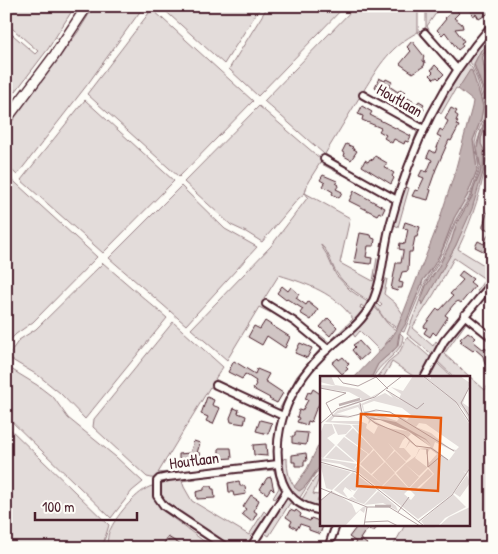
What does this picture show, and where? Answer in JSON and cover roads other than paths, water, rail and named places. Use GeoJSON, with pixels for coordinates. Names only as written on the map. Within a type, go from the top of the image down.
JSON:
{"type":"FeatureCollection","features":[{"type":"Feature","properties":{"kind":"main road"},"geometry":{"type":"LineString","coordinates":[[6,120],[54,56],[87,6]]}},
{"type":"Feature","properties":{"kind":"street","name":"Houtlaan"},"geometry":{"type":"LineString","coordinates":[[286,492],[278,464],[278,441],[283,416],[295,388],[311,366],[357,323],[371,304],[378,283],[389,228],[397,200],[424,129],[458,69],[492,25]]}},
{"type":"Feature","properties":{"kind":"street"},"geometry":{"type":"LineString","coordinates":[[425,33],[458,69]]}},
{"type":"Feature","properties":{"kind":"street","name":"Houtlaan"},"geometry":{"type":"LineString","coordinates":[[363,95],[424,129]]}},
{"type":"Feature","properties":{"kind":"street"},"geometry":{"type":"LineString","coordinates":[[324,159],[397,200]]}},
{"type":"Feature","properties":{"kind":"street"},"geometry":{"type":"LineString","coordinates":[[425,376],[444,341],[492,283]]}},
{"type":"Feature","properties":{"kind":"street"},"geometry":{"type":"LineString","coordinates":[[266,304],[295,322],[328,349]]}},
{"type":"Feature","properties":{"kind":"street"},"geometry":{"type":"LineString","coordinates":[[464,315],[492,338]]}},
{"type":"Feature","properties":{"kind":"street"},"geometry":{"type":"LineString","coordinates":[[216,385],[283,416]]}},
{"type":"Feature","properties":{"kind":"street","name":"Houtlaan"},"geometry":{"type":"LineString","coordinates":[[227,548],[164,506],[157,496],[157,481],[168,477],[278,464]]}},
{"type":"Feature","properties":{"kind":"street"},"geometry":{"type":"LineString","coordinates":[[250,548],[286,492],[306,507],[320,510]]}},
{"type":"Feature","properties":{"kind":"street"},"geometry":{"type":"LineString","coordinates":[[328,548],[336,526]]}}]}
